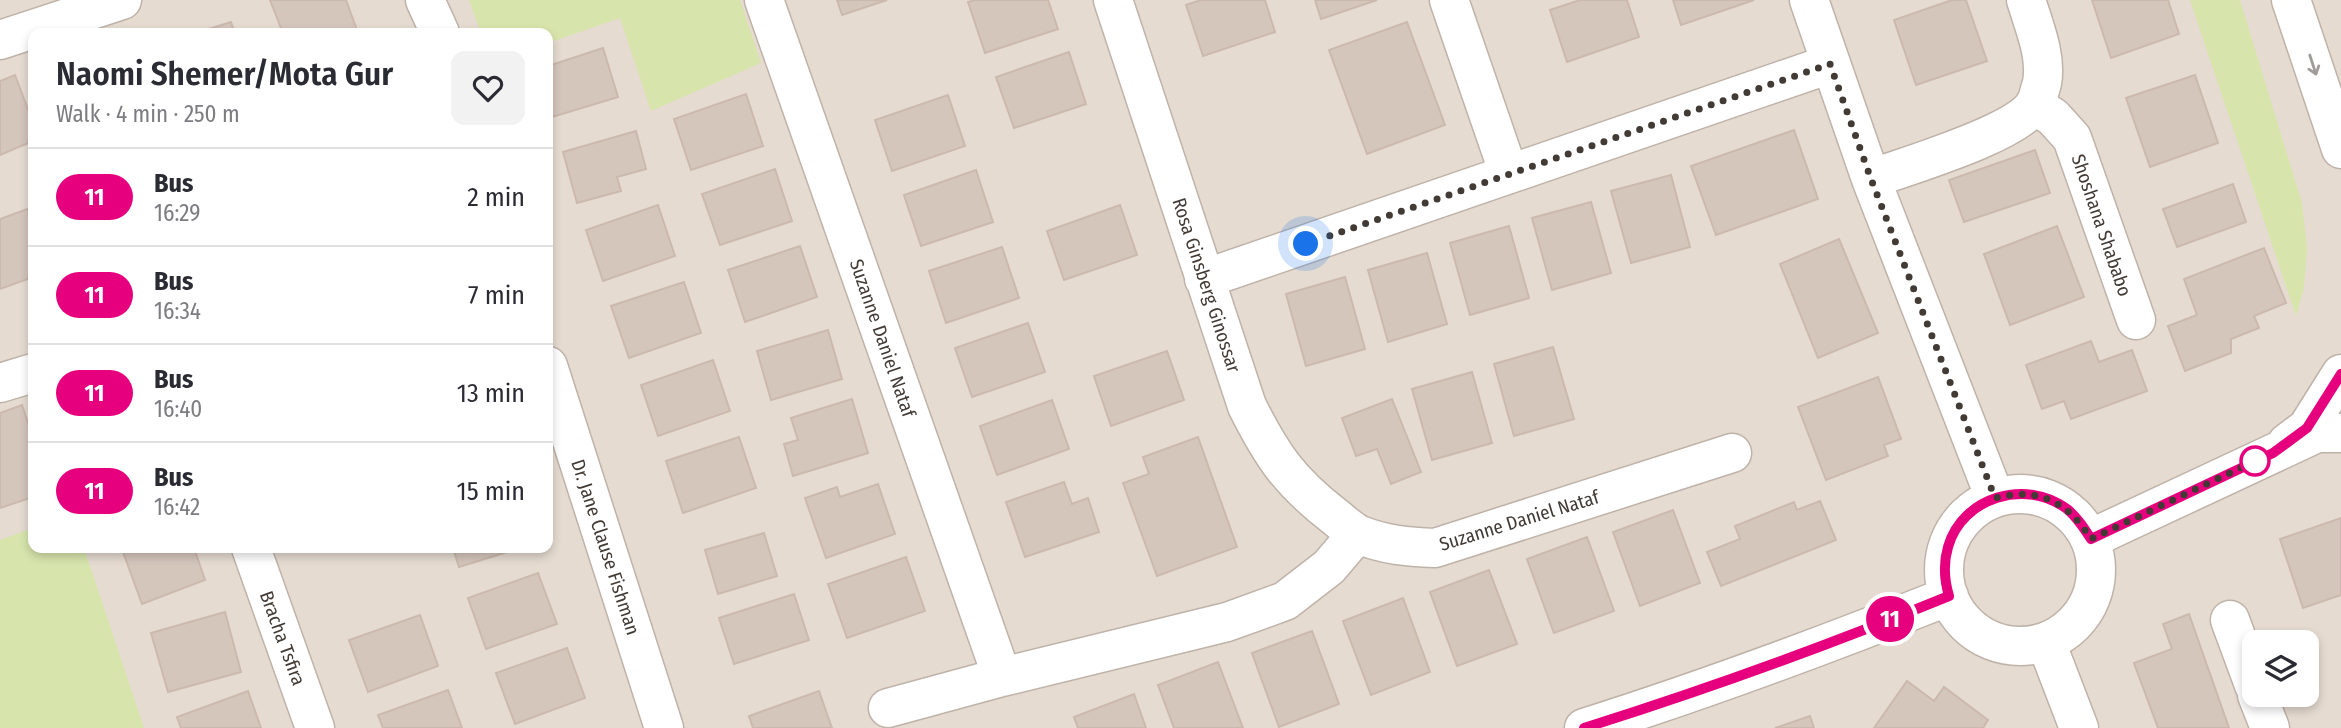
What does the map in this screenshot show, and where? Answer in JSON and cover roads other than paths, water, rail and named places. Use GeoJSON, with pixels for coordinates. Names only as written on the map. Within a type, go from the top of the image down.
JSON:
{"type":"FeatureCollection","features":[{"type":"Feature","properties":{"kind":"street"},"geometry":{"type":"LineString","coordinates":[[61,27],[122,0]]}},
{"type":"Feature","properties":{"kind":"street"},"geometry":{"type":"LineString","coordinates":[[425,0],[438,28]]}},
{"type":"Feature","properties":{"kind":"street","name":"Suzanne Daniel Nataf"},"geometry":{"type":"LineString","coordinates":[[764,0],[1002,677]]}},
{"type":"Feature","properties":{"kind":"street","name":"Rosa Ginsberg Ginossar"},"geometry":{"type":"LineString","coordinates":[[1113,0],[1247,406],[1265,442],[1288,476],[1357,534]]}},
{"type":"Feature","properties":{"kind":"street"},"geometry":{"type":"LineString","coordinates":[[1449,0],[1509,174]]}},
{"type":"Feature","properties":{"kind":"street"},"geometry":{"type":"LineString","coordinates":[[1809,0],[1871,179],[1995,498]]}},
{"type":"Feature","properties":{"kind":"street"},"geometry":{"type":"LineString","coordinates":[[1871,179],[1988,137],[2016,121],[2034,105],[2042,82],[2041,51],[2025,0]]}},
{"type":"Feature","properties":{"kind":"street"},"geometry":{"type":"LineString","coordinates":[[2291,0],[2341,149]]}},
{"type":"Feature","properties":{"kind":"street"},"geometry":{"type":"LineString","coordinates":[[0,40],[28,34]]}},
{"type":"Feature","properties":{"kind":"street"},"geometry":{"type":"LineString","coordinates":[[1204,279],[1830,64]]}},
{"type":"Feature","properties":{"kind":"street","name":"Shoshana Shababo"},"geometry":{"type":"LineString","coordinates":[[2034,105],[2053,117],[2072,138],[2136,320]]}},
{"type":"Feature","properties":{"kind":"street"},"geometry":{"type":"LineString","coordinates":[[2273,453],[2307,428],[2341,374]]}},
{"type":"Feature","properties":{"kind":"street"},"geometry":{"type":"LineString","coordinates":[[0,383],[28,375]]}},
{"type":"Feature","properties":{"kind":"street","name":"Dr. Jane Clause Fishman"},"geometry":{"type":"LineString","coordinates":[[553,382],[664,728]]}},
{"type":"Feature","properties":{"kind":"street"},"geometry":{"type":"LineString","coordinates":[[2091,539],[2317,433],[2341,433]]}},
{"type":"Feature","properties":{"kind":"street","name":"Suzanne Daniel Nataf"},"geometry":{"type":"LineString","coordinates":[[1357,534],[1394,546],[1434,548],[1732,453]]}},
{"type":"Feature","properties":{"kind":"street"},"geometry":{"type":"LineString","coordinates":[[2033,494],[2051,499],[2067,509],[2081,523],[2091,539],[2096,559],[2096,580],[2090,600],[2080,618],[2064,632],[2046,642],[2026,646],[2006,645],[1987,639],[1971,628],[1958,614],[1949,596],[1944,579],[1948,545],[1967,516],[1980,505],[1995,498],[2033,494]]}},
{"type":"Feature","properties":{"kind":"street"},"geometry":{"type":"LineString","coordinates":[[888,708],[1227,622],[1285,601],[1329,567],[1357,534]]}},
{"type":"Feature","properties":{"kind":"street","name":"Bracha Tsfira"},"geometry":{"type":"LineString","coordinates":[[253,553],[315,728]]}},
{"type":"Feature","properties":{"kind":"street"},"geometry":{"type":"LineString","coordinates":[[1584,728],[1827,645],[1949,596]]}},
{"type":"Feature","properties":{"kind":"street"},"geometry":{"type":"LineString","coordinates":[[2230,620],[2242,652]]}},
{"type":"Feature","properties":{"kind":"street"},"geometry":{"type":"LineString","coordinates":[[2046,642],[2079,728]]}},
{"type":"Feature","properties":{"kind":"street"},"geometry":{"type":"LineString","coordinates":[[2262,707],[2270,728]]}}]}
